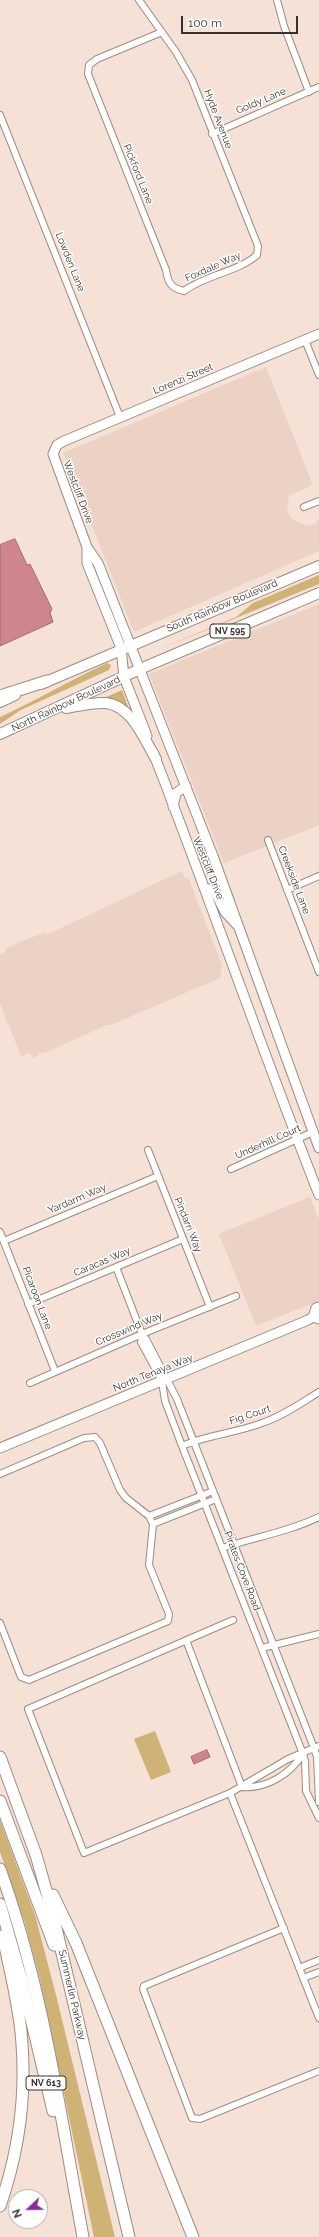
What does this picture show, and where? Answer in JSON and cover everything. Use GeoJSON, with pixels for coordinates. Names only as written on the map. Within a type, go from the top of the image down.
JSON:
{"type":"FeatureCollection","features":[{"type":"Feature","properties":{"kind":"highway"},"geometry":{"type":"LineString","coordinates":[[0,696],[47,681]]}},
{"type":"Feature","properties":{"kind":"highway","name":"Summerlin Parkway"},"geometry":{"type":"LineString","coordinates":[[0,1757],[39,1867],[71,1990],[129,2237]]}},
{"type":"Feature","properties":{"kind":"highway"},"geometry":{"type":"LineString","coordinates":[[0,1801],[71,1990]]}},
{"type":"Feature","properties":{"kind":"highway"},"geometry":{"type":"LineString","coordinates":[[39,1867],[76,1943],[192,2237]]}},
{"type":"Feature","properties":{"kind":"highway"},"geometry":{"type":"LineString","coordinates":[[0,1869],[23,1939],[41,2008],[82,2237]]}},
{"type":"Feature","properties":{"kind":"highway","name":"NV 613"},"geometry":{"type":"LineString","coordinates":[[0,1904],[26,1996],[82,2237]]}},
{"type":"Feature","properties":{"kind":"highway"},"geometry":{"type":"LineString","coordinates":[[0,1919],[19,2016],[23,2066],[18,2130],[13,2160],[0,2206]]}},
{"type":"Feature","properties":{"kind":"main road","name":"Lorenzi Street"},"geometry":{"type":"LineString","coordinates":[[57,446],[319,334]]}},
{"type":"Feature","properties":{"kind":"main road","name":"Westcliff Drive"},"geometry":{"type":"LineString","coordinates":[[57,446],[54,450],[54,460],[88,547],[87,563],[126,646],[156,759],[319,1195]]}},
{"type":"Feature","properties":{"kind":"main road","name":"South Rainbow Boulevard"},"geometry":{"type":"LineString","coordinates":[[126,646],[319,566]]}},
{"type":"Feature","properties":{"kind":"main road","name":"NV 595"},"geometry":{"type":"LineString","coordinates":[[132,673],[319,594]]}},
{"type":"Feature","properties":{"kind":"main road","name":"Westcliff Drive"},"geometry":{"type":"LineString","coordinates":[[126,646],[132,673],[186,786],[240,927],[319,1148]]}},
{"type":"Feature","properties":{"kind":"main road","name":"NV 595"},"geometry":{"type":"LineString","coordinates":[[0,702],[126,646]]}},
{"type":"Feature","properties":{"kind":"main road","name":"North Rainbow Boulevard"},"geometry":{"type":"LineString","coordinates":[[0,734],[132,673]]}},
{"type":"Feature","properties":{"kind":"main road"},"geometry":{"type":"LineString","coordinates":[[54,710],[100,703],[117,706],[131,718],[156,759]]}},
{"type":"Feature","properties":{"kind":"main road"},"geometry":{"type":"LineString","coordinates":[[174,810],[176,793],[186,786]]}},
{"type":"Feature","properties":{"kind":"main road"},"geometry":{"type":"LineString","coordinates":[[204,888],[214,890],[225,912],[240,927]]}},
{"type":"Feature","properties":{"kind":"main road"},"geometry":{"type":"LineString","coordinates":[[240,982],[257,976]]}},
{"type":"Feature","properties":{"kind":"main road","name":"North Tenaya Way"},"geometry":{"type":"LineString","coordinates":[[0,1448],[316,1318],[316,1308],[319,1307]]}},
{"type":"Feature","properties":{"kind":"street","name":"Hyde Avenue"},"geometry":{"type":"LineString","coordinates":[[139,0],[189,73],[212,134],[258,246],[257,255]]}},
{"type":"Feature","properties":{"kind":"street"},"geometry":{"type":"LineString","coordinates":[[277,0],[284,26],[309,92]]}},
{"type":"Feature","properties":{"kind":"street","name":"Pickford Lane"},"geometry":{"type":"LineString","coordinates":[[162,32],[97,59],[89,65],[88,74],[166,270],[168,282],[175,289]]}},
{"type":"Feature","properties":{"kind":"street","name":"Goldy Lane"},"geometry":{"type":"LineString","coordinates":[[212,134],[319,87]]}},
{"type":"Feature","properties":{"kind":"street","name":"Lowden Lane"},"geometry":{"type":"LineString","coordinates":[[0,115],[120,418]]}},
{"type":"Feature","properties":{"kind":"street","name":"Foxdale Way"},"geometry":{"type":"LineString","coordinates":[[175,289],[184,291],[194,284],[249,262],[257,255]]}},
{"type":"Feature","properties":{"kind":"street"},"geometry":{"type":"LineString","coordinates":[[305,340],[319,375]]}},
{"type":"Feature","properties":{"kind":"street"},"geometry":{"type":"LineString","coordinates":[[304,507],[319,501]]}},
{"type":"Feature","properties":{"kind":"street","name":"Creekside Lane"},"geometry":{"type":"LineString","coordinates":[[268,840],[319,972]]}},
{"type":"Feature","properties":{"kind":"street"},"geometry":{"type":"LineString","coordinates":[[287,890],[319,876]]}},
{"type":"Feature","properties":{"kind":"street","name":"Underhill Court"},"geometry":{"type":"LineString","coordinates":[[231,1169],[313,1132]]}},
{"type":"Feature","properties":{"kind":"street","name":"Pindarri Way"},"geometry":{"type":"LineString","coordinates":[[148,1150],[210,1307]]}},
{"type":"Feature","properties":{"kind":"street","name":"Yardarm Way"},"geometry":{"type":"LineString","coordinates":[[4,1241],[158,1176]]}},
{"type":"Feature","properties":{"kind":"street","name":"Picaroon Lane"},"geometry":{"type":"LineString","coordinates":[[0,1232],[55,1371]]}},
{"type":"Feature","properties":{"kind":"street","name":"Caracas Way"},"geometry":{"type":"LineString","coordinates":[[28,1304],[183,1238]]}},
{"type":"Feature","properties":{"kind":"street","name":"Pirates Cove Road"},"geometry":{"type":"LineString","coordinates":[[116,1267],[142,1334],[146,1339],[164,1380],[177,1399],[316,1747],[319,1802]]}},
{"type":"Feature","properties":{"kind":"street","name":"Crosswind Way"},"geometry":{"type":"LineString","coordinates":[[30,1383],[142,1334],[236,1296]]}},
{"type":"Feature","properties":{"kind":"street","name":"Pirates Cove Road"},"geometry":{"type":"LineString","coordinates":[[164,1380],[165,1401],[303,1754],[305,1760],[306,1792],[319,1818]]}},
{"type":"Feature","properties":{"kind":"street","name":"Fig Court"},"geometry":{"type":"LineString","coordinates":[[182,1446],[194,1441],[262,1424],[282,1415],[319,1392]]}},
{"type":"Feature","properties":{"kind":"street"},"geometry":{"type":"LineString","coordinates":[[0,1474],[84,1438],[95,1437],[100,1443],[120,1490],[126,1498],[149,1516],[153,1524],[149,1565],[168,1614],[168,1621],[29,1680],[21,1677],[0,1623]]}},
{"type":"Feature","properties":{"kind":"street"},"geometry":{"type":"LineString","coordinates":[[149,1516],[213,1491]]}},
{"type":"Feature","properties":{"kind":"street"},"geometry":{"type":"LineString","coordinates":[[153,1524],[216,1499]]}},
{"type":"Feature","properties":{"kind":"street"},"geometry":{"type":"LineString","coordinates":[[222,1548],[294,1528],[319,1517]]}},
{"type":"Feature","properties":{"kind":"street"},"geometry":{"type":"LineString","coordinates":[[233,1620],[28,1709],[84,1853],[230,1793],[288,1759],[303,1754],[316,1747]]}},
{"type":"Feature","properties":{"kind":"street"},"geometry":{"type":"LineString","coordinates":[[262,1648],[319,1634]]}},
{"type":"Feature","properties":{"kind":"street"},"geometry":{"type":"LineString","coordinates":[[186,1640],[242,1787]]}},
{"type":"Feature","properties":{"kind":"street"},"geometry":{"type":"LineString","coordinates":[[242,1787],[254,1788],[281,1776],[295,1766],[303,1754]]}},
{"type":"Feature","properties":{"kind":"street"},"geometry":{"type":"LineString","coordinates":[[230,1793],[319,2018]]}},
{"type":"Feature","properties":{"kind":"street"},"geometry":{"type":"LineString","coordinates":[[284,1928],[144,1986],[143,1989],[192,2118],[200,2119],[319,2071]]}},
{"type":"Feature","properties":{"kind":"street"},"geometry":{"type":"LineString","coordinates":[[299,1968],[319,1960]]}},
{"type":"Feature","properties":{"kind":"street"},"geometry":{"type":"LineString","coordinates":[[303,1978],[319,1972]]}},
{"type":"Feature","properties":{"kind":"shaded area"},"geometry":{"type":"Polygon","coordinates":[[[266,367],[312,483],[309,487],[289,496],[287,511],[293,520],[307,526],[316,523],[319,518],[319,551],[134,632],[63,453],[266,367]]]}},
{"type":"Feature","properties":{"kind":"shaded area"},"geometry":{"type":"Polygon","coordinates":[[[15,539],[27,565],[30,564],[52,609],[50,613],[53,622],[0,646],[0,545],[15,539]]]}},
{"type":"Feature","properties":{"kind":"shaded area"},"geometry":{"type":"Polygon","coordinates":[[[319,575],[319,584],[153,652],[236,617],[253,603],[319,575]]]}},
{"type":"Feature","properties":{"kind":"shaded area"},"geometry":{"type":"Polygon","coordinates":[[[319,604],[319,825],[224,863],[149,674],[319,604]]]}},
{"type":"Feature","properties":{"kind":"shaded area"},"geometry":{"type":"Polygon","coordinates":[[[107,663],[111,665],[109,670],[21,710],[0,724],[0,717],[107,663]]]}},
{"type":"Feature","properties":{"kind":"shaded area"},"geometry":{"type":"Polygon","coordinates":[[[122,690],[129,709],[104,698],[122,690]]]}},
{"type":"Feature","properties":{"kind":"shaded area"},"geometry":{"type":"Polygon","coordinates":[[[182,871],[185,879],[188,877],[222,965],[220,978],[111,1025],[107,1025],[47,1052],[41,1053],[38,1050],[39,1055],[32,1058],[30,1053],[21,1056],[0,1004],[0,954],[5,952],[6,948],[45,932],[46,935],[182,871]]]}},
{"type":"Feature","properties":{"kind":"shaded area"},"geometry":{"type":"Polygon","coordinates":[[[310,1197],[319,1220],[319,1301],[256,1326],[219,1234],[310,1197]]]}},
{"type":"Feature","properties":{"kind":"shaded area"},"geometry":{"type":"Polygon","coordinates":[[[155,1731],[171,1772],[151,1780],[134,1739],[155,1731]]]}},
{"type":"Feature","properties":{"kind":"shaded area"},"geometry":{"type":"Polygon","coordinates":[[[207,1750],[210,1757],[194,1764],[191,1757],[207,1750]]]}},
{"type":"Feature","properties":{"kind":"shaded area"},"geometry":{"type":"Polygon","coordinates":[[[0,1820],[35,1915],[115,2237],[94,2237],[40,1979],[25,1923],[0,1852],[0,1820]]]}}]}
